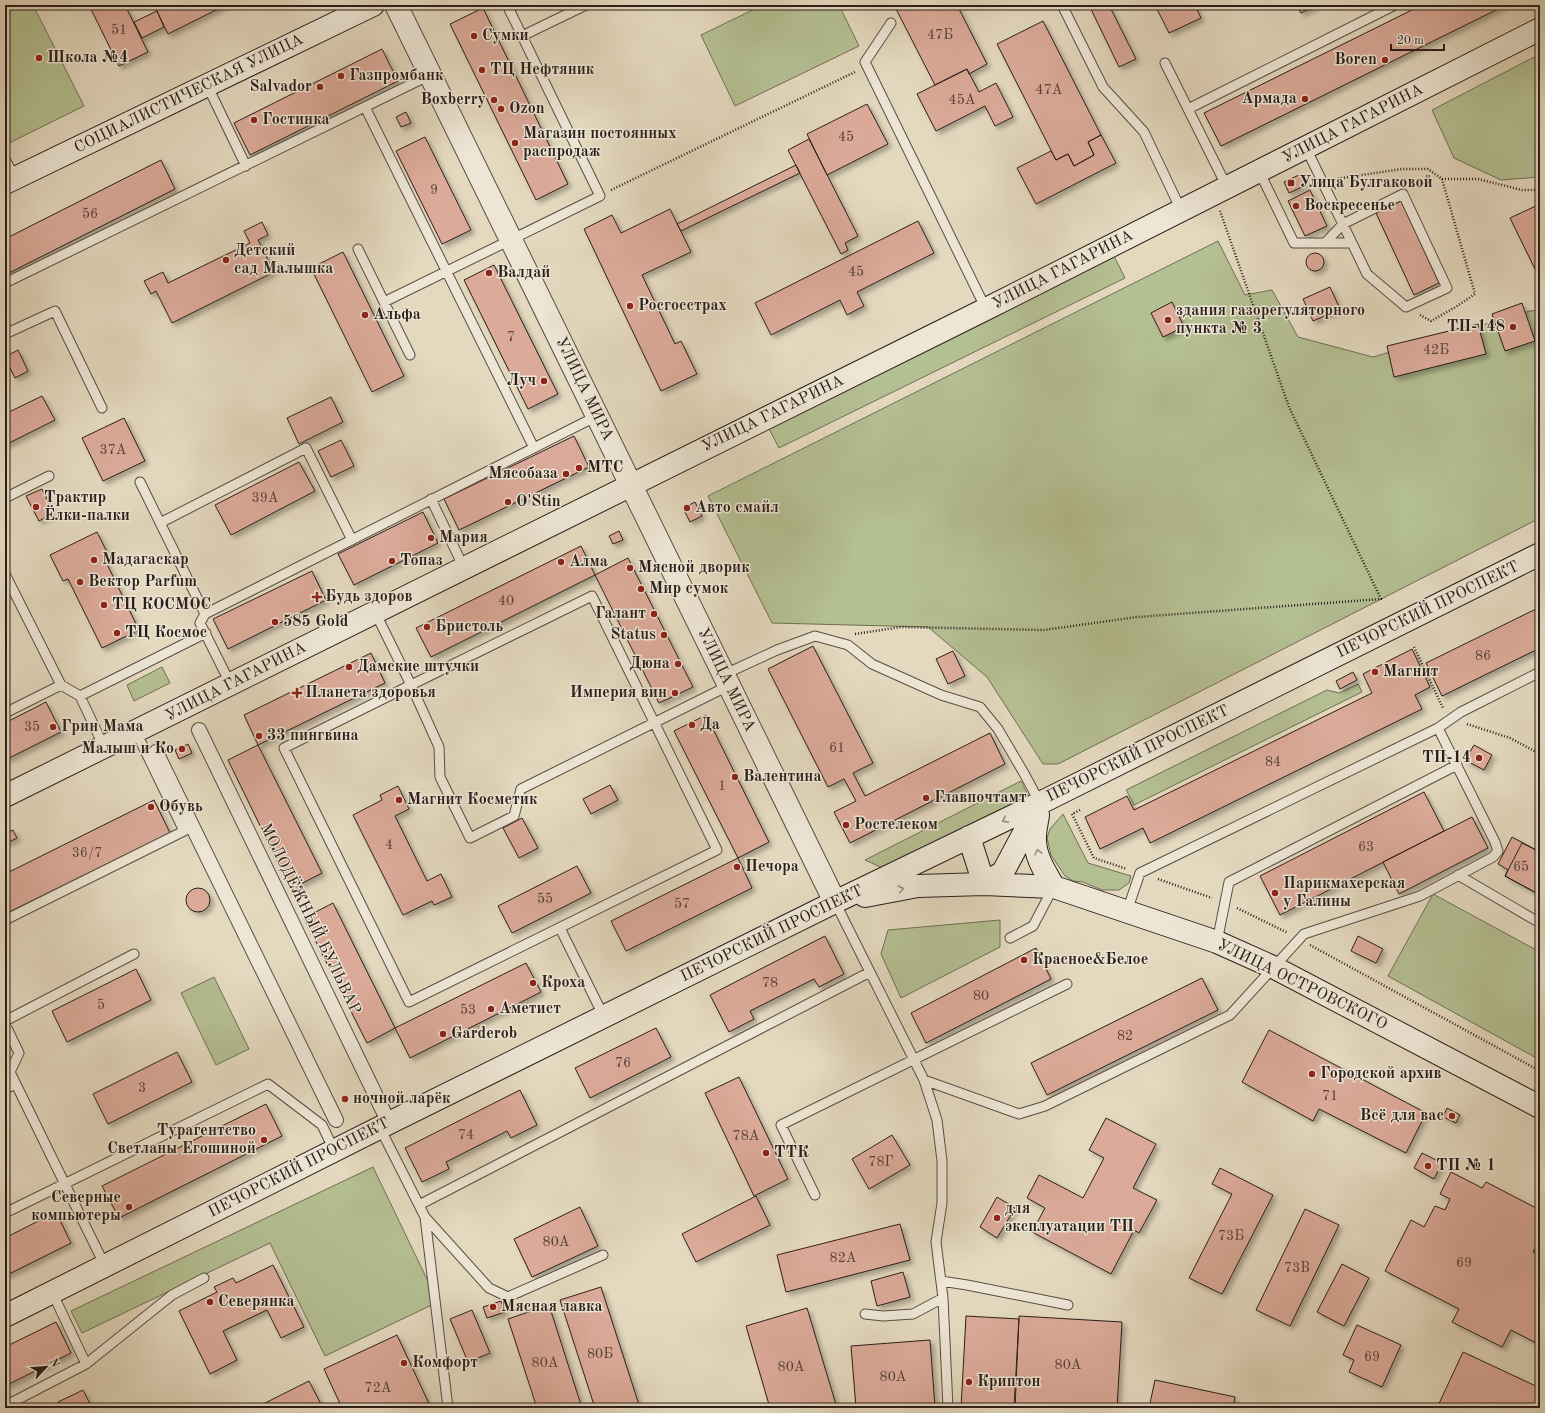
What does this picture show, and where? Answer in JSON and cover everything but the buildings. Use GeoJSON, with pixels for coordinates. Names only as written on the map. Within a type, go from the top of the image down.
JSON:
{"type":"FeatureCollection","features":[{"type":"Feature","properties":{"kind":"main road","name":"СОЦИАЛИСТИЧЕСКАЯ УЛИЦА"},"geometry":{"type":"LineString","coordinates":[[8,173],[206,85],[373,5]]}},
{"type":"Feature","properties":{"kind":"main road","name":"УЛИЦА МИРА"},"geometry":{"type":"LineString","coordinates":[[396,5],[835,902]]}},
{"type":"Feature","properties":{"kind":"main road","name":"УЛИЦА ГАГАРИНА"},"geometry":{"type":"LineString","coordinates":[[5,796],[232,685],[375,612],[986,309],[1540,29]]}},
{"type":"Feature","properties":{"kind":"main road","name":"ПЕЧОРСКИЙ ПРОСПЕКТ"},"geometry":{"type":"LineString","coordinates":[[5,1316],[384,1125],[835,902],[1040,803],[1540,554]]}},
{"type":"Feature","properties":{"kind":"main road"},"geometry":{"type":"LineString","coordinates":[[969,837],[984,884],[1003,872],[1040,803]]}},
{"type":"Feature","properties":{"kind":"main road"},"geometry":{"type":"LineString","coordinates":[[1040,803],[1035,838],[1043,870],[1054,887]]}},
{"type":"Feature","properties":{"kind":"main road"},"geometry":{"type":"LineString","coordinates":[[934,854],[976,859],[1005,867],[1054,887]]}},
{"type":"Feature","properties":{"kind":"main road","name":"УЛИЦА ОСТРОВСКОГО"},"geometry":{"type":"LineString","coordinates":[[835,902],[918,886],[984,884],[1054,887],[1217,942],[1275,968],[1540,1107]]}},
{"type":"Feature","properties":{"kind":"street","name":"МОЛОДЁЖНЫЙ БУЛЬВАР"},"geometry":{"type":"LineString","coordinates":[[199,730],[384,1125]]}},
{"type":"Feature","properties":{"kind":"street"},"geometry":{"type":"LineString","coordinates":[[156,752],[336,1120]]}},
{"type":"Feature","properties":{"kind":"lane"},"geometry":{"type":"LineString","coordinates":[[384,302],[600,196],[507,5]]}},
{"type":"Feature","properties":{"kind":"lane"},"geometry":{"type":"LineString","coordinates":[[522,36],[586,5]]}},
{"type":"Feature","properties":{"kind":"lane"},"geometry":{"type":"LineString","coordinates":[[1062,5],[1103,87],[1144,132],[1182,210]]}},
{"type":"Feature","properties":{"kind":"lane"},"geometry":{"type":"LineString","coordinates":[[1188,109],[1395,5]]}},
{"type":"Feature","properties":{"kind":"lane"},"geometry":{"type":"LineString","coordinates":[[891,23],[865,62],[986,309]]}},
{"type":"Feature","properties":{"kind":"lane"},"geometry":{"type":"LineString","coordinates":[[1165,64],[1188,109],[1221,190]]}},
{"type":"Feature","properties":{"kind":"lane"},"geometry":{"type":"LineString","coordinates":[[5,283],[430,75]]}},
{"type":"Feature","properties":{"kind":"lane"},"geometry":{"type":"LineString","coordinates":[[206,85],[246,166]]}},
{"type":"Feature","properties":{"kind":"lane"},"geometry":{"type":"LineString","coordinates":[[365,107],[534,448]]}},
{"type":"Feature","properties":{"kind":"lane"},"geometry":{"type":"LineString","coordinates":[[1306,148],[1322,181],[1352,243],[1367,274],[1406,307],[1447,288],[1403,194],[1343,224],[1325,243]]}},
{"type":"Feature","properties":{"kind":"lane"},"geometry":{"type":"LineString","coordinates":[[1259,171],[1294,243],[1352,243]]}},
{"type":"Feature","properties":{"kind":"lane"},"geometry":{"type":"LineString","coordinates":[[358,249],[410,355]]}},
{"type":"Feature","properties":{"kind":"lane"},"geometry":{"type":"LineString","coordinates":[[5,334],[55,311],[102,408]]}},
{"type":"Feature","properties":{"kind":"lane"},"geometry":{"type":"LineString","coordinates":[[232,685],[200,623],[205,614],[597,416]]}},
{"type":"Feature","properties":{"kind":"lane"},"geometry":{"type":"LineString","coordinates":[[160,523],[306,448],[352,540]]}},
{"type":"Feature","properties":{"kind":"lane"},"geometry":{"type":"LineString","coordinates":[[5,498],[49,476]]}},
{"type":"Feature","properties":{"kind":"lane"},"geometry":{"type":"LineString","coordinates":[[140,482],[205,614]]}},
{"type":"Feature","properties":{"kind":"lane"},"geometry":{"type":"LineString","coordinates":[[431,500],[464,568]]}},
{"type":"Feature","properties":{"kind":"lane"},"geometry":{"type":"LineString","coordinates":[[5,576],[61,685],[80,696],[105,748]]}},
{"type":"Feature","properties":{"kind":"lane"},"geometry":{"type":"LineString","coordinates":[[592,596],[717,850],[409,1002],[284,748],[411,685],[592,596]]}},
{"type":"Feature","properties":{"kind":"lane"},"geometry":{"type":"LineString","coordinates":[[375,612],[411,685],[439,748],[440,777],[470,838],[514,816],[521,789],[654,722],[777,650],[815,636],[848,645],[872,664],[885,671],[941,695],[980,707],[998,729],[1040,803]]}},
{"type":"Feature","properties":{"kind":"lane"},"geometry":{"type":"LineString","coordinates":[[80,696],[206,633]]}},
{"type":"Feature","properties":{"kind":"lane"},"geometry":{"type":"LineString","coordinates":[[1127,911],[1140,873],[1438,728],[1452,720],[1461,712],[1540,672]]}},
{"type":"Feature","properties":{"kind":"lane"},"geometry":{"type":"LineString","coordinates":[[5,713],[61,685]]}},
{"type":"Feature","properties":{"kind":"lane"},"geometry":{"type":"LineString","coordinates":[[924,1080],[1019,1114],[1045,1106],[1230,1015],[1275,968],[1304,934],[1420,896],[1493,857],[1498,851],[1495,842],[1438,728]]}},
{"type":"Feature","properties":{"kind":"lane"},"geometry":{"type":"LineString","coordinates":[[5,920],[184,831],[136,732]]}},
{"type":"Feature","properties":{"kind":"lane"},"geometry":{"type":"LineString","coordinates":[[1217,942],[1229,882],[1457,765]]}},
{"type":"Feature","properties":{"kind":"lane"},"geometry":{"type":"LineString","coordinates":[[1458,876],[1540,923]]}},
{"type":"Feature","properties":{"kind":"lane"},"geometry":{"type":"LineString","coordinates":[[1010,938],[1033,926],[1054,887]]}},
{"type":"Feature","properties":{"kind":"lane"},"geometry":{"type":"LineString","coordinates":[[835,902],[924,1080],[937,1120],[942,1161],[942,1203],[936,1242],[943,1298],[948,1408]]}},
{"type":"Feature","properties":{"kind":"lane"},"geometry":{"type":"LineString","coordinates":[[560,928],[604,1017]]}},
{"type":"Feature","properties":{"kind":"lane"},"geometry":{"type":"LineString","coordinates":[[105,1266],[10,1072],[19,1053],[5,1022],[134,954]]}},
{"type":"Feature","properties":{"kind":"lane"},"geometry":{"type":"LineString","coordinates":[[419,1205],[870,972]]}},
{"type":"Feature","properties":{"kind":"lane"},"geometry":{"type":"LineString","coordinates":[[815,1195],[781,1125],[1067,984]]}},
{"type":"Feature","properties":{"kind":"lane"},"geometry":{"type":"LineString","coordinates":[[5,1089],[16,1084]]}},
{"type":"Feature","properties":{"kind":"lane"},"geometry":{"type":"LineString","coordinates":[[5,1213],[268,1084],[322,1125],[334,1150]]}},
{"type":"Feature","properties":{"kind":"lane"},"geometry":{"type":"LineString","coordinates":[[384,1125],[419,1205],[426,1217],[489,1288],[508,1297],[603,1255]]}},
{"type":"Feature","properties":{"kind":"lane"},"geometry":{"type":"LineString","coordinates":[[426,1217],[448,1408]]}},
{"type":"Feature","properties":{"kind":"lane"},"geometry":{"type":"LineString","coordinates":[[5,1406],[86,1364],[172,1295],[204,1278]]}},
{"type":"Feature","properties":{"kind":"lane"},"geometry":{"type":"LineString","coordinates":[[941,1281],[968,1284],[1068,1305]]}},
{"type":"Feature","properties":{"kind":"lane"},"geometry":{"type":"LineString","coordinates":[[52,1292],[86,1364]]}},
{"type":"Feature","properties":{"kind":"lane"},"geometry":{"type":"LineString","coordinates":[[865,1314],[883,1316],[913,1314],[943,1298]]}},
{"type":"Feature","properties":{"kind":"path"},"geometry":{"type":"LineString","coordinates":[[600,196],[868,66]]}},
{"type":"Feature","properties":{"kind":"path"},"geometry":{"type":"LineString","coordinates":[[1322,181],[1402,169],[1428,169],[1442,179],[1478,179],[1522,190],[1540,190]]}},
{"type":"Feature","properties":{"kind":"path"},"geometry":{"type":"LineString","coordinates":[[851,635],[901,627],[1044,630],[1137,616],[1381,599],[1289,407],[1221,190]]}},
{"type":"Feature","properties":{"kind":"path"},"geometry":{"type":"LineString","coordinates":[[1452,720],[1482,728],[1510,738],[1540,754]]}},
{"type":"Feature","properties":{"kind":"green space","name":"Школа №4"},"geometry":{"type":"Polygon","coordinates":[[[5,5],[33,5],[84,106],[5,145],[5,5]]]}},
{"type":"Feature","properties":{"kind":"green space"},"geometry":{"type":"Polygon","coordinates":[[[763,5],[839,5],[859,46],[735,106],[701,35],[763,5]]]}},
{"type":"Feature","properties":{"kind":"green space"},"geometry":{"type":"Polygon","coordinates":[[[1540,54],[1540,177],[1501,180],[1454,158],[1432,110],[1540,54]]]}},
{"type":"Feature","properties":{"kind":"green space"},"geometry":{"type":"Polygon","coordinates":[[[1218,241],[1245,295],[1272,290],[1298,337],[1373,357],[1530,311],[1540,310],[1540,518],[1058,764],[1043,764],[987,677],[928,627],[772,623],[708,496],[1218,241]]]}},
{"type":"Feature","properties":{"kind":"green space"},"geometry":{"type":"Polygon","coordinates":[[[1114,256],[1125,278],[779,448],[768,427],[1114,256]]]}},
{"type":"Feature","properties":{"kind":"green space"},"geometry":{"type":"Polygon","coordinates":[[[162,667],[170,683],[134,701],[127,685],[162,667]]]}},
{"type":"Feature","properties":{"kind":"green space"},"geometry":{"type":"Polygon","coordinates":[[[1358,684],[1362,692],[1134,805],[1126,790],[1327,690],[1339,693],[1358,684]]]}},
{"type":"Feature","properties":{"kind":"green space"},"geometry":{"type":"Polygon","coordinates":[[[1021,781],[1029,797],[885,869],[865,860],[1021,781]]]}},
{"type":"Feature","properties":{"kind":"green space"},"geometry":{"type":"Polygon","coordinates":[[[1063,814],[1088,863],[1131,876],[1129,883],[1119,890],[1102,890],[1083,882],[1073,881],[1065,876],[1051,855],[1047,838],[1050,829],[1063,814]]]}},
{"type":"Feature","properties":{"kind":"green space"},"geometry":{"type":"Polygon","coordinates":[[[1433,894],[1540,952],[1540,1060],[1388,976],[1433,894]]]}},
{"type":"Feature","properties":{"kind":"green space"},"geometry":{"type":"Polygon","coordinates":[[[1000,920],[1000,947],[901,998],[881,954],[888,930],[1000,920]]]}},
{"type":"Feature","properties":{"kind":"green space"},"geometry":{"type":"Polygon","coordinates":[[[214,977],[249,1049],[216,1065],[181,993],[214,977]]]}},
{"type":"Feature","properties":{"kind":"green space"},"geometry":{"type":"Polygon","coordinates":[[[373,1167],[438,1302],[325,1356],[270,1243],[82,1333],[71,1311],[373,1167]]]}},
{"type":"Feature","properties":{"kind":"place","name":"Сумки"},"geometry":{"type":"Point","coordinates":[474,36]}},
{"type":"Feature","properties":{"kind":"place","name":"Школа №4"},"geometry":{"type":"Point","coordinates":[39,58]}},
{"type":"Feature","properties":{"kind":"place","name":"Boren"},"geometry":{"type":"Point","coordinates":[1385,60]}},
{"type":"Feature","properties":{"kind":"place","name":"ТЦ Нефтяник"},"geometry":{"type":"Point","coordinates":[482,70]}},
{"type":"Feature","properties":{"kind":"place","name":"Газпромбанк"},"geometry":{"type":"Point","coordinates":[341,76]}},
{"type":"Feature","properties":{"kind":"place","name":"Salvador"},"geometry":{"type":"Point","coordinates":[320,87]}},
{"type":"Feature","properties":{"kind":"place","name":"Армада"},"geometry":{"type":"Point","coordinates":[1305,99]}},
{"type":"Feature","properties":{"kind":"place","name":"Boxberry"},"geometry":{"type":"Point","coordinates":[494,100]}},
{"type":"Feature","properties":{"kind":"place","name":"Ozon"},"geometry":{"type":"Point","coordinates":[501,109]}},
{"type":"Feature","properties":{"kind":"place","name":"Гостинка"},"geometry":{"type":"Point","coordinates":[254,120]}},
{"type":"Feature","properties":{"kind":"place","name":"Магазин постоянных распродаж"},"geometry":{"type":"Point","coordinates":[515,143]}},
{"type":"Feature","properties":{"kind":"place","name":"Улица Булгаковой"},"geometry":{"type":"Point","coordinates":[1291,183]}},
{"type":"Feature","properties":{"kind":"place","name":"Воскресенье"},"geometry":{"type":"Point","coordinates":[1296,206]}},
{"type":"Feature","properties":{"kind":"place","name":"Детский сад Малышка"},"geometry":{"type":"Point","coordinates":[226,260]}},
{"type":"Feature","properties":{"kind":"place","name":"Валдай"},"geometry":{"type":"Point","coordinates":[489,273]}},
{"type":"Feature","properties":{"kind":"place","name":"Росгосстрах"},"geometry":{"type":"Point","coordinates":[630,306]}},
{"type":"Feature","properties":{"kind":"place","name":"Альфа"},"geometry":{"type":"Point","coordinates":[365,315]}},
{"type":"Feature","properties":{"kind":"place","name":"здания газорегуляторного пункта № 3"},"geometry":{"type":"Point","coordinates":[1168,320]}},
{"type":"Feature","properties":{"kind":"place","name":"ТП-148"},"geometry":{"type":"Point","coordinates":[1513,327]}},
{"type":"Feature","properties":{"kind":"place","name":"Луч"},"geometry":{"type":"Point","coordinates":[544,381]}},
{"type":"Feature","properties":{"kind":"place","name":"МТС"},"geometry":{"type":"Point","coordinates":[579,468]}},
{"type":"Feature","properties":{"kind":"place","name":"Мясобаза"},"geometry":{"type":"Point","coordinates":[566,474]}},
{"type":"Feature","properties":{"kind":"place","name":"O'Stin"},"geometry":{"type":"Point","coordinates":[508,502]}},
{"type":"Feature","properties":{"kind":"place","name":"Трактир Ёлки-палки"},"geometry":{"type":"Point","coordinates":[36,507]}},
{"type":"Feature","properties":{"kind":"place","name":"Авто смайл"},"geometry":{"type":"Point","coordinates":[687,508]}},
{"type":"Feature","properties":{"kind":"place","name":"Мария"},"geometry":{"type":"Point","coordinates":[431,538]}},
{"type":"Feature","properties":{"kind":"place","name":"Мадагаскар"},"geometry":{"type":"Point","coordinates":[94,560]}},
{"type":"Feature","properties":{"kind":"place","name":"Топаз"},"geometry":{"type":"Point","coordinates":[392,561]}},
{"type":"Feature","properties":{"kind":"place","name":"Алма"},"geometry":{"type":"Point","coordinates":[561,562]}},
{"type":"Feature","properties":{"kind":"place","name":"Мясной дворик"},"geometry":{"type":"Point","coordinates":[630,568]}},
{"type":"Feature","properties":{"kind":"place","name":"Вектор Parfum"},"geometry":{"type":"Point","coordinates":[80,582]}},
{"type":"Feature","properties":{"kind":"place","name":"Мир сумок"},"geometry":{"type":"Point","coordinates":[641,589]}},
{"type":"Feature","properties":{"kind":"place","name":"Будь здоров"},"geometry":{"type":"Point","coordinates":[317,597]}},
{"type":"Feature","properties":{"kind":"place","name":"ТЦ КОСМОС"},"geometry":{"type":"Point","coordinates":[104,605]}},
{"type":"Feature","properties":{"kind":"place","name":"Галант"},"geometry":{"type":"Point","coordinates":[654,614]}},
{"type":"Feature","properties":{"kind":"place","name":"585 Gold"},"geometry":{"type":"Point","coordinates":[275,622]}},
{"type":"Feature","properties":{"kind":"place","name":"Бристоль"},"geometry":{"type":"Point","coordinates":[427,627]}},
{"type":"Feature","properties":{"kind":"place","name":"ТЦ Космос"},"geometry":{"type":"Point","coordinates":[117,633]}},
{"type":"Feature","properties":{"kind":"place","name":"Status"},"geometry":{"type":"Point","coordinates":[664,635]}},
{"type":"Feature","properties":{"kind":"place","name":"Дюна"},"geometry":{"type":"Point","coordinates":[678,664]}},
{"type":"Feature","properties":{"kind":"place","name":"Дамские штучки"},"geometry":{"type":"Point","coordinates":[349,667]}},
{"type":"Feature","properties":{"kind":"place","name":"Магнит"},"geometry":{"type":"Point","coordinates":[1375,672]}},
{"type":"Feature","properties":{"kind":"place","name":"Планета здоровья"},"geometry":{"type":"Point","coordinates":[297,693]}},
{"type":"Feature","properties":{"kind":"place","name":"Империя вин"},"geometry":{"type":"Point","coordinates":[675,693]}},
{"type":"Feature","properties":{"kind":"place","name":"Да"},"geometry":{"type":"Point","coordinates":[692,725]}},
{"type":"Feature","properties":{"kind":"place","name":"Грин Мама"},"geometry":{"type":"Point","coordinates":[53,727]}},
{"type":"Feature","properties":{"kind":"place","name":"33 пингвина"},"geometry":{"type":"Point","coordinates":[259,736]}},
{"type":"Feature","properties":{"kind":"place","name":"Малыш и Ко"},"geometry":{"type":"Point","coordinates":[182,749]}},
{"type":"Feature","properties":{"kind":"place","name":"ТП-14"},"geometry":{"type":"Point","coordinates":[1479,758]}},
{"type":"Feature","properties":{"kind":"place","name":"Валентина"},"geometry":{"type":"Point","coordinates":[735,777]}},
{"type":"Feature","properties":{"kind":"place","name":"Главпочтамт"},"geometry":{"type":"Point","coordinates":[926,798]}},
{"type":"Feature","properties":{"kind":"place","name":"Магнит Косметик"},"geometry":{"type":"Point","coordinates":[399,800]}},
{"type":"Feature","properties":{"kind":"place","name":"Обувь"},"geometry":{"type":"Point","coordinates":[151,807]}},
{"type":"Feature","properties":{"kind":"place","name":"Ростелеком"},"geometry":{"type":"Point","coordinates":[846,825]}},
{"type":"Feature","properties":{"kind":"place","name":"Печора"},"geometry":{"type":"Point","coordinates":[737,867]}},
{"type":"Feature","properties":{"kind":"place","name":"Парикмахерская у Галины"},"geometry":{"type":"Point","coordinates":[1275,893]}},
{"type":"Feature","properties":{"kind":"place","name":"Красное&Белое"},"geometry":{"type":"Point","coordinates":[1024,960]}},
{"type":"Feature","properties":{"kind":"place","name":"Кроха"},"geometry":{"type":"Point","coordinates":[533,983]}},
{"type":"Feature","properties":{"kind":"place","name":"Аметист"},"geometry":{"type":"Point","coordinates":[491,1009]}},
{"type":"Feature","properties":{"kind":"place","name":"Garderob"},"geometry":{"type":"Point","coordinates":[443,1034]}},
{"type":"Feature","properties":{"kind":"place","name":"Городской архив"},"geometry":{"type":"Point","coordinates":[1312,1074]}},
{"type":"Feature","properties":{"kind":"place","name":"ночной ларёк"},"geometry":{"type":"Point","coordinates":[345,1099]}},
{"type":"Feature","properties":{"kind":"place","name":"Всё для вас"},"geometry":{"type":"Point","coordinates":[1452,1116]}},
{"type":"Feature","properties":{"kind":"place","name":"Турагентство Светланы Егошиной"},"geometry":{"type":"Point","coordinates":[264,1140]}},
{"type":"Feature","properties":{"kind":"place","name":"ТТК"},"geometry":{"type":"Point","coordinates":[766,1153]}},
{"type":"Feature","properties":{"kind":"place","name":"ТП № 1"},"geometry":{"type":"Point","coordinates":[1428,1166]}},
{"type":"Feature","properties":{"kind":"place","name":"Северные компьютеры"},"geometry":{"type":"Point","coordinates":[129,1207]}},
{"type":"Feature","properties":{"kind":"place","name":"для эксплуатации ТП"},"geometry":{"type":"Point","coordinates":[997,1218]}},
{"type":"Feature","properties":{"kind":"place","name":"Северянка"},"geometry":{"type":"Point","coordinates":[210,1302]}},
{"type":"Feature","properties":{"kind":"place","name":"Мясная лавка"},"geometry":{"type":"Point","coordinates":[493,1307]}},
{"type":"Feature","properties":{"kind":"place","name":"Комфорт"},"geometry":{"type":"Point","coordinates":[404,1363]}},
{"type":"Feature","properties":{"kind":"place","name":"Криптон"},"geometry":{"type":"Point","coordinates":[969,1382]}}]}
